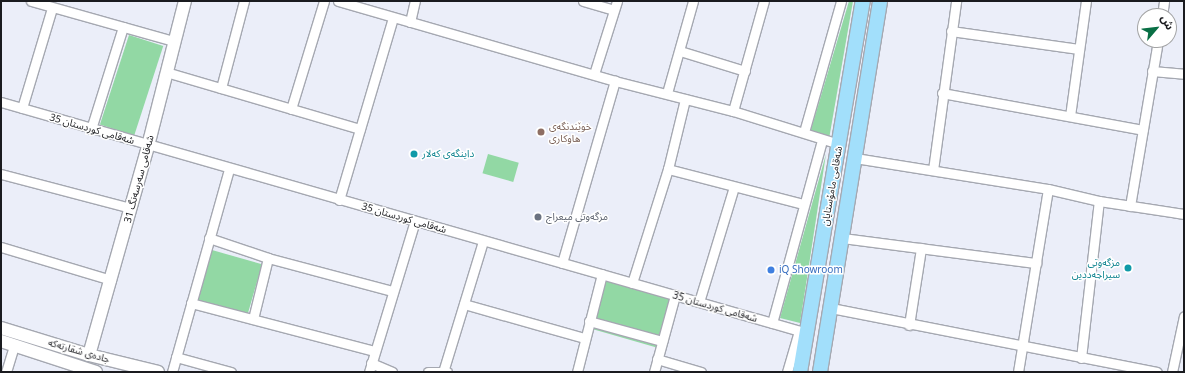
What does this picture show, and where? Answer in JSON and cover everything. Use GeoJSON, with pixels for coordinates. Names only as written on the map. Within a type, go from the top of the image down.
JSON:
{"type":"FeatureCollection","features":[{"type":"Feature","properties":{"kind":"main road","name":"شەقامی مامۆستایان"},"geometry":{"type":"LineString","coordinates":[[800,372],[803,332],[839,144],[863,1]]}},
{"type":"Feature","properties":{"kind":"main road","name":"شەقامی مامۆستایان"},"geometry":{"type":"LineString","coordinates":[[820,372],[843,238],[880,1]]}},
{"type":"Feature","properties":{"kind":"street"},"geometry":{"type":"LineString","coordinates":[[31,1],[173,41]]}},
{"type":"Feature","properties":{"kind":"street","name":"شەقامی سەرسەنگ 31"},"geometry":{"type":"LineString","coordinates":[[89,355],[148,146],[173,41],[185,1]]}},
{"type":"Feature","properties":{"kind":"street"},"geometry":{"type":"LineString","coordinates":[[221,88],[244,1]]}},
{"type":"Feature","properties":{"kind":"street"},"geometry":{"type":"LineString","coordinates":[[291,109],[324,1]]}},
{"type":"Feature","properties":{"kind":"street"},"geometry":{"type":"LineString","coordinates":[[340,1],[393,18],[615,80],[734,111],[804,132],[822,140],[839,144]]}},
{"type":"Feature","properties":{"kind":"street"},"geometry":{"type":"LineString","coordinates":[[410,22],[415,1]]}},
{"type":"Feature","properties":{"kind":"street"},"geometry":{"type":"LineString","coordinates":[[582,1],[616,5],[594,74]]}},
{"type":"Feature","properties":{"kind":"street"},"geometry":{"type":"LineString","coordinates":[[667,93],[693,1]]}},
{"type":"Feature","properties":{"kind":"street"},"geometry":{"type":"LineString","coordinates":[[734,111],[764,1]]}},
{"type":"Feature","properties":{"kind":"street"},"geometry":{"type":"LineString","coordinates":[[804,132],[841,1]]}},
{"type":"Feature","properties":{"kind":"street"},"geometry":{"type":"LineString","coordinates":[[933,170],[942,93],[956,1]]}},
{"type":"Feature","properties":{"kind":"street"},"geometry":{"type":"LineString","coordinates":[[1070,116],[1086,1]]}},
{"type":"Feature","properties":{"kind":"street"},"geometry":{"type":"LineString","coordinates":[[22,108],[52,8]]}},
{"type":"Feature","properties":{"kind":"street"},"geometry":{"type":"LineString","coordinates":[[339,200],[393,18]]}},
{"type":"Feature","properties":{"kind":"street"},"geometry":{"type":"LineString","coordinates":[[91,129],[124,27]]}},
{"type":"Feature","properties":{"kind":"street"},"geometry":{"type":"LineString","coordinates":[[951,31],[1079,49]]}},
{"type":"Feature","properties":{"kind":"street"},"geometry":{"type":"LineString","coordinates":[[1130,206],[1156,48]]}},
{"type":"Feature","properties":{"kind":"street"},"geometry":{"type":"LineString","coordinates":[[680,50],[745,71]]}},
{"type":"Feature","properties":{"kind":"street"},"geometry":{"type":"LineString","coordinates":[[166,72],[360,129]]}},
{"type":"Feature","properties":{"kind":"street"},"geometry":{"type":"LineString","coordinates":[[1152,72],[1184,74]]}},
{"type":"Feature","properties":{"kind":"street"},"geometry":{"type":"LineString","coordinates":[[562,263],[615,80]]}},
{"type":"Feature","properties":{"kind":"street"},"geometry":{"type":"LineString","coordinates":[[942,93],[1142,130]]}},
{"type":"Feature","properties":{"kind":"street"},"geometry":{"type":"LineString","coordinates":[[632,283],[668,169],[684,99]]}},
{"type":"Feature","properties":{"kind":"street","name":"شەقامی کوردستان 35"},"geometry":{"type":"LineString","coordinates":[[1,102],[148,146],[803,332]]}},
{"type":"Feature","properties":{"kind":"street"},"geometry":{"type":"LineString","coordinates":[[772,323],[803,204],[822,140]]}},
{"type":"Feature","properties":{"kind":"street"},"geometry":{"type":"LineString","coordinates":[[855,158],[1048,189],[1099,201],[1184,214]]}},
{"type":"Feature","properties":{"kind":"street"},"geometry":{"type":"LineString","coordinates":[[172,372],[229,169]]}},
{"type":"Feature","properties":{"kind":"street"},"geometry":{"type":"LineString","coordinates":[[668,169],[803,204]]}},
{"type":"Feature","properties":{"kind":"street"},"geometry":{"type":"LineString","coordinates":[[1,174],[131,208]]}},
{"type":"Feature","properties":{"kind":"street"},"geometry":{"type":"LineString","coordinates":[[699,302],[734,187]]}},
{"type":"Feature","properties":{"kind":"street"},"geometry":{"type":"LineString","coordinates":[[1018,372],[1048,189]]}},
{"type":"Feature","properties":{"kind":"street"},"geometry":{"type":"LineString","coordinates":[[1081,358],[1099,201]]}},
{"type":"Feature","properties":{"kind":"street"},"geometry":{"type":"LineString","coordinates":[[392,372],[370,367],[414,221]]}},
{"type":"Feature","properties":{"kind":"street"},"geometry":{"type":"LineString","coordinates":[[209,238],[268,258],[392,291]]}},
{"type":"Feature","properties":{"kind":"street"},"geometry":{"type":"LineString","coordinates":[[843,238],[1036,263]]}},
{"type":"Feature","properties":{"kind":"street"},"geometry":{"type":"LineString","coordinates":[[428,372],[445,372],[483,241]]}},
{"type":"Feature","properties":{"kind":"street"},"geometry":{"type":"LineString","coordinates":[[1,247],[111,280]]}},
{"type":"Feature","properties":{"kind":"street"},"geometry":{"type":"LineString","coordinates":[[909,325],[921,248]]}},
{"type":"Feature","properties":{"kind":"street"},"geometry":{"type":"LineString","coordinates":[[253,319],[268,258]]}},
{"type":"Feature","properties":{"kind":"street"},"geometry":{"type":"LineString","coordinates":[[577,372],[584,338],[602,274]]}},
{"type":"Feature","properties":{"kind":"street"},"geometry":{"type":"LineString","coordinates":[[654,372],[675,295]]}},
{"type":"Feature","properties":{"kind":"street"},"geometry":{"type":"LineString","coordinates":[[191,303],[374,351]]}},
{"type":"Feature","properties":{"kind":"street"},"geometry":{"type":"LineString","coordinates":[[464,304],[584,338]]}},
{"type":"Feature","properties":{"kind":"street"},"geometry":{"type":"LineString","coordinates":[[831,308],[909,325],[1023,346],[1139,370],[1157,372]]}},
{"type":"Feature","properties":{"kind":"street"},"geometry":{"type":"LineString","coordinates":[[1172,372],[1184,316]]}},
{"type":"Feature","properties":{"kind":"street"},"geometry":{"type":"LineString","coordinates":[[589,322],[662,341]]}},
{"type":"Feature","properties":{"kind":"street","name":"جادەی شقارتەکە"},"geometry":{"type":"LineString","coordinates":[[1,328],[89,355],[158,372]]}},
{"type":"Feature","properties":{"kind":"street"},"geometry":{"type":"LineString","coordinates":[[787,372],[803,332]]}},
{"type":"Feature","properties":{"kind":"street","name":"جادەی شقارتەکە"},"geometry":{"type":"LineString","coordinates":[[1,341],[82,370],[96,372]]}},
{"type":"Feature","properties":{"kind":"street"},"geometry":{"type":"LineString","coordinates":[[6,372],[14,345]]}},
{"type":"Feature","properties":{"kind":"street"},"geometry":{"type":"LineString","coordinates":[[176,357],[231,372]]}},
{"type":"Feature","properties":{"kind":"street"},"geometry":{"type":"LineString","coordinates":[[657,359],[701,372]]}},
{"type":"Feature","properties":{"kind":"green space"},"geometry":{"type":"Polygon","coordinates":[[[849,1],[853,1],[829,139],[810,133],[849,1]]]}},
{"type":"Feature","properties":{"kind":"green space"},"geometry":{"type":"Polygon","coordinates":[[[129,35],[163,46],[134,136],[100,124],[129,35]]]}},
{"type":"Feature","properties":{"kind":"green space"},"geometry":{"type":"Polygon","coordinates":[[[488,154],[519,163],[513,182],[482,173],[488,154]]]}},
{"type":"Feature","properties":{"kind":"green space"},"geometry":{"type":"Polygon","coordinates":[[[826,154],[807,278],[800,323],[780,318],[826,154]]]}},
{"type":"Feature","properties":{"kind":"green space"},"geometry":{"type":"Polygon","coordinates":[[[212,250],[262,264],[248,314],[198,300],[212,250]]]}},
{"type":"Feature","properties":{"kind":"green space"},"geometry":{"type":"Polygon","coordinates":[[[606,281],[669,299],[656,347],[592,329],[606,281]]]}},
{"type":"Feature","properties":{"kind":"place","name":"خوێندنگەی هاوکاری"},"geometry":{"type":"Point","coordinates":[541,132]}},
{"type":"Feature","properties":{"kind":"place","name":"داینگەی کەلار"},"geometry":{"type":"Point","coordinates":[414,154]}},
{"type":"Feature","properties":{"kind":"place","name":"مزگەوتی میعراج"},"geometry":{"type":"Point","coordinates":[538,217]}},
{"type":"Feature","properties":{"kind":"place","name":"مزگەوتی سیراجەددین"},"geometry":{"type":"Point","coordinates":[1128,268]}},
{"type":"Feature","properties":{"kind":"place","name":"iQ Showroom"},"geometry":{"type":"Point","coordinates":[771,270]}}]}
